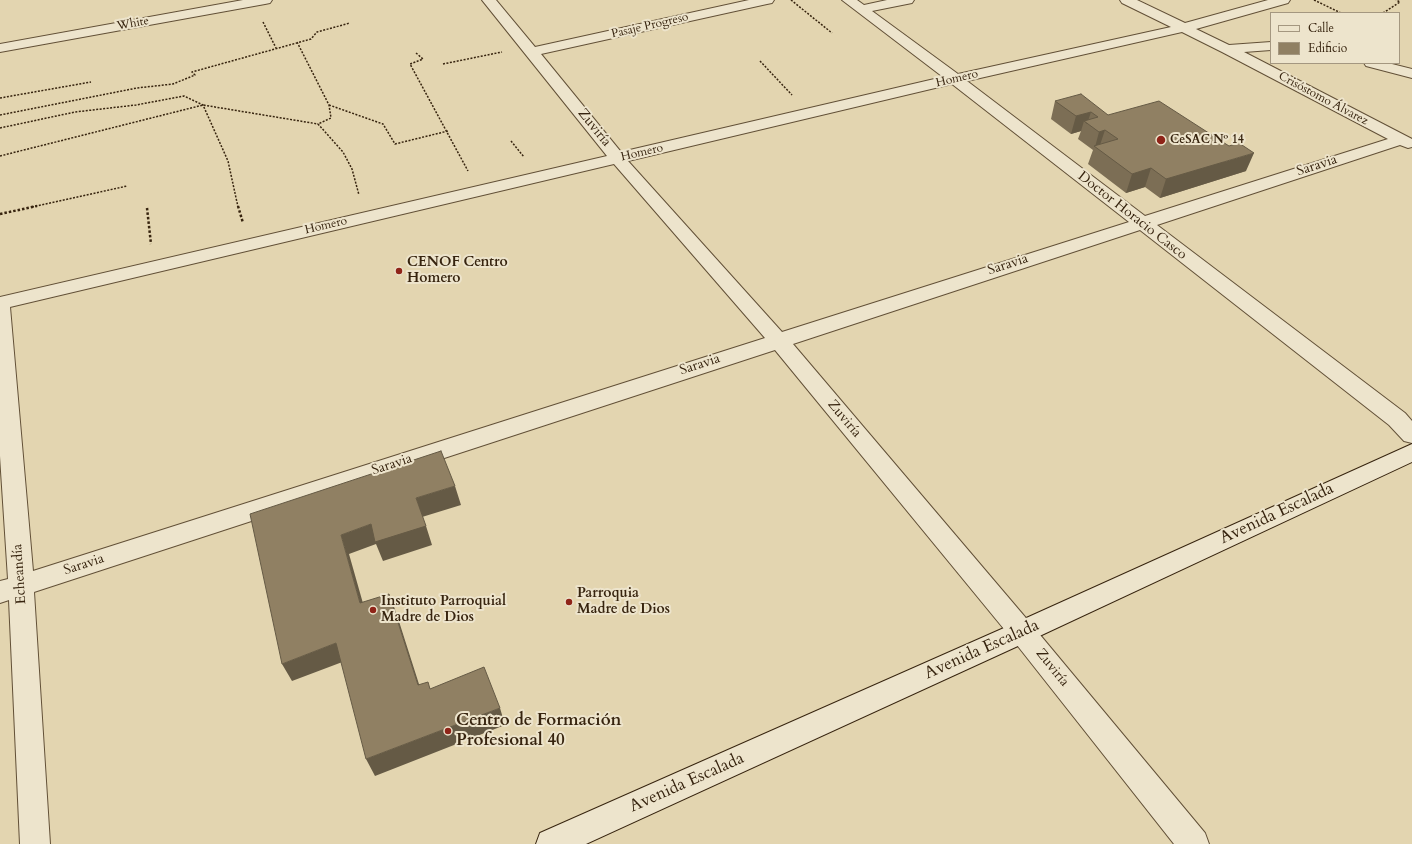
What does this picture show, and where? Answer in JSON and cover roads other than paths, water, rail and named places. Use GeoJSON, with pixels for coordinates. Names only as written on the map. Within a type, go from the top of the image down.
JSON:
{"type":"FeatureCollection","features":[{"type":"Feature","properties":{"kind":"street","name":"Zuviría"},"geometry":{"type":"LineString","coordinates":[[488,0],[530,49],[618,158],[778,340],[1022,632],[1194,844]]}},
{"type":"Feature","properties":{"kind":"street","name":"Pasaje Progreso"},"geometry":{"type":"LineString","coordinates":[[530,49],[767,0]]}},
{"type":"Feature","properties":{"kind":"street"},"geometry":{"type":"LineString","coordinates":[[855,5],[907,0]]}},
{"type":"Feature","properties":{"kind":"street","name":"Crisóstomo Álvarez"},"geometry":{"type":"LineString","coordinates":[[1127,0],[1227,49],[1406,142]]}},
{"type":"Feature","properties":{"kind":"street","name":"Homero"},"geometry":{"type":"LineString","coordinates":[[0,303],[955,79],[1183,28],[1283,0]]}},
{"type":"Feature","properties":{"kind":"street","name":"White"},"geometry":{"type":"LineString","coordinates":[[0,48],[259,1]]}},
{"type":"Feature","properties":{"kind":"street","name":"Doctor Horacio Casco"},"geometry":{"type":"LineString","coordinates":[[855,5],[955,79],[1397,419],[1412,435]]}},
{"type":"Feature","properties":{"kind":"street"},"geometry":{"type":"LineString","coordinates":[[1227,49],[1270,46]]}},
{"type":"Feature","properties":{"kind":"street"},"geometry":{"type":"LineString","coordinates":[[1375,64],[1412,74]]}},
{"type":"Feature","properties":{"kind":"street","name":"Saravia"},"geometry":{"type":"LineString","coordinates":[[11,588],[1140,222],[1406,142]]}},
{"type":"Feature","properties":{"kind":"street","name":"Echeandía"},"geometry":{"type":"LineString","coordinates":[[0,303],[11,588],[35,844]]}},
{"type":"Feature","properties":{"kind":"street","name":"Avenida Escalada"},"geometry":{"type":"LineString","coordinates":[[551,844],[1022,632],[1412,452]]}},
{"type":"Feature","properties":{"kind":"place","name":"CeSAC Nº 14"},"geometry":{"type":"Point","coordinates":[1161,140]}},
{"type":"Feature","properties":{"kind":"place","name":"CENOF Centro Homero"},"geometry":{"type":"Point","coordinates":[399,271]}},
{"type":"Feature","properties":{"kind":"place","name":"Parroquia Madre de Dios"},"geometry":{"type":"Point","coordinates":[569,602]}},
{"type":"Feature","properties":{"kind":"place","name":"Instituto Parroquial Madre de Dios"},"geometry":{"type":"Point","coordinates":[373,610]}},
{"type":"Feature","properties":{"kind":"place","name":"Centro de Formación Profesional 40"},"geometry":{"type":"Point","coordinates":[448,731]}}]}
